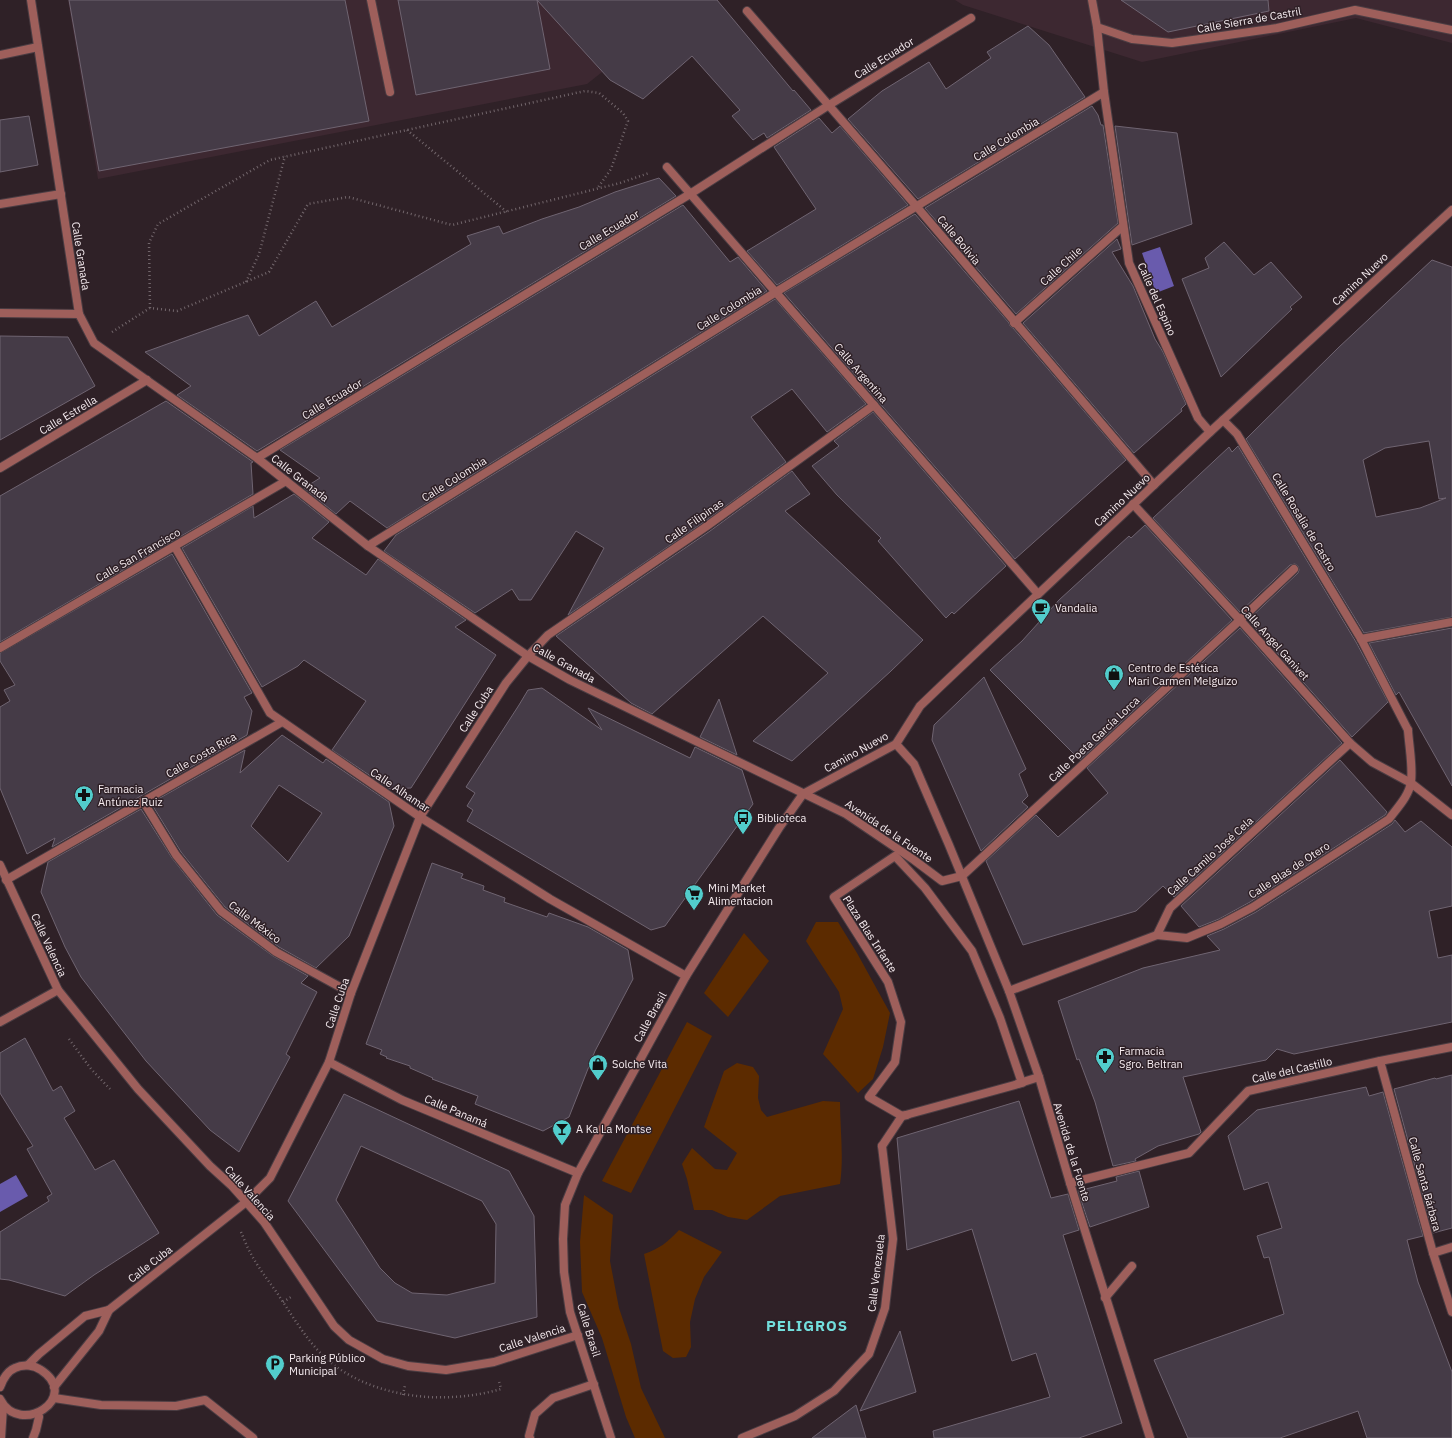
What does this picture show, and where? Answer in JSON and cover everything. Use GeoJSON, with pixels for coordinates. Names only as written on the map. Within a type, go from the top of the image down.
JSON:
{"type":"FeatureCollection","features":[{"type":"Feature","properties":{"kind":"street","name":"Calle Granada"},"geometry":{"type":"LineString","coordinates":[[31,0],[79,314],[94,344],[257,458],[368,546],[528,656],[570,680],[803,794]]}},
{"type":"Feature","properties":{"kind":"street"},"geometry":{"type":"LineString","coordinates":[[372,0],[390,92]]}},
{"type":"Feature","properties":{"kind":"street","name":"Calle del Espino"},"geometry":{"type":"LineString","coordinates":[[1092,0],[1097,27],[1104,92],[1128,263],[1198,418],[1210,432]]}},
{"type":"Feature","properties":{"kind":"street","name":"Calle Sierra de Castril"},"geometry":{"type":"LineString","coordinates":[[1097,27],[1132,39],[1172,43],[1277,28],[1355,10],[1452,30]]}},
{"type":"Feature","properties":{"kind":"street","name":"Calle Bolivia"},"geometry":{"type":"LineString","coordinates":[[747,11],[917,207],[1014,323],[1154,485]]}},
{"type":"Feature","properties":{"kind":"street","name":"Calle Ecuador"},"geometry":{"type":"LineString","coordinates":[[257,458],[690,194],[829,105],[971,18]]}},
{"type":"Feature","properties":{"kind":"street"},"geometry":{"type":"LineString","coordinates":[[0,55],[38,47]]}},
{"type":"Feature","properties":{"kind":"street","name":"Calle Colombia"},"geometry":{"type":"LineString","coordinates":[[368,546],[776,292],[1104,92]]}},
{"type":"Feature","properties":{"kind":"street","name":"Calle Argentina"},"geometry":{"type":"LineString","coordinates":[[667,167],[1038,594]]}},
{"type":"Feature","properties":{"kind":"street"},"geometry":{"type":"LineString","coordinates":[[0,204],[61,194]]}},
{"type":"Feature","properties":{"kind":"street","name":"Camino Nuevo"},"geometry":{"type":"LineString","coordinates":[[803,794],[896,744],[920,706],[1210,432],[1452,210]]}},
{"type":"Feature","properties":{"kind":"street","name":"Calle Chile"},"geometry":{"type":"LineString","coordinates":[[1014,323],[1123,226]]}},
{"type":"Feature","properties":{"kind":"street"},"geometry":{"type":"LineString","coordinates":[[0,313],[79,314]]}},
{"type":"Feature","properties":{"kind":"street","name":"Calle Estrella"},"geometry":{"type":"LineString","coordinates":[[0,468],[147,380]]}},
{"type":"Feature","properties":{"kind":"street","name":"Calle Filipinas"},"geometry":{"type":"LineString","coordinates":[[528,656],[548,635],[707,526],[874,405]]}},
{"type":"Feature","properties":{"kind":"street","name":"Calle Rosalía de Castro"},"geometry":{"type":"LineString","coordinates":[[1223,420],[1237,434],[1361,639],[1408,730],[1411,760],[1410,783]]}},
{"type":"Feature","properties":{"kind":"street","name":"Calle San Francisco"},"geometry":{"type":"LineString","coordinates":[[0,648],[286,481]]}},
{"type":"Feature","properties":{"kind":"street","name":"Calle Angel Ganivet"},"geometry":{"type":"LineString","coordinates":[[1133,504],[1240,620],[1350,744],[1372,762],[1410,783],[1452,815]]}},
{"type":"Feature","properties":{"kind":"street","name":"Calle Alhamar"},"geometry":{"type":"LineString","coordinates":[[175,547],[270,713],[420,817],[550,899],[686,976]]}},
{"type":"Feature","properties":{"kind":"street","name":"Calle Poeta García Lorca"},"geometry":{"type":"LineString","coordinates":[[962,876],[1294,569]]}},
{"type":"Feature","properties":{"kind":"street"},"geometry":{"type":"LineString","coordinates":[[1361,639],[1452,622]]}},
{"type":"Feature","properties":{"kind":"street","name":"Calle Cuba"},"geometry":{"type":"LineString","coordinates":[[28,1365],[85,1316],[109,1310],[246,1202],[270,1178],[329,1062],[351,993],[420,817],[506,683],[528,656]]}},
{"type":"Feature","properties":{"kind":"street","name":"Calle Costa Rica"},"geometry":{"type":"LineString","coordinates":[[6,880],[282,722]]}},
{"type":"Feature","properties":{"kind":"street","name":"Avenida de la Fuente"},"geometry":{"type":"LineString","coordinates":[[896,744],[914,764],[1010,991],[1039,1077],[1105,1298],[1150,1438]]}},
{"type":"Feature","properties":{"kind":"street","name":"Calle Camilo José Cela"},"geometry":{"type":"LineString","coordinates":[[1157,934],[1170,908],[1350,744]]}},
{"type":"Feature","properties":{"kind":"street","name":"Calle Blas de Otero"},"geometry":{"type":"LineString","coordinates":[[1157,934],[1187,938],[1221,924],[1253,907],[1389,819],[1403,802],[1410,783]]}},
{"type":"Feature","properties":{"kind":"street","name":"Avenida de la Fuente"},"geometry":{"type":"LineString","coordinates":[[803,794],[846,814],[942,881],[962,876]]}},
{"type":"Feature","properties":{"kind":"street","name":"Calle Brasil"},"geometry":{"type":"LineString","coordinates":[[611,1438],[570,1312],[564,1272],[563,1238],[565,1205],[578,1173],[686,976],[779,828],[803,794]]}},
{"type":"Feature","properties":{"kind":"street","name":"Calle México"},"geometry":{"type":"LineString","coordinates":[[143,801],[176,855],[221,911],[276,952],[351,993]]}},
{"type":"Feature","properties":{"kind":"street","name":"Plaza Blas Infante"},"geometry":{"type":"LineString","coordinates":[[902,1116],[869,1097],[895,1062],[901,1022],[888,982],[834,897],[895,856],[925,888],[972,951],[1000,1018],[1022,1082]]}},
{"type":"Feature","properties":{"kind":"street","name":"Calle Valencia"},"geometry":{"type":"LineString","coordinates":[[0,865],[58,990],[138,1089],[264,1222],[334,1326],[349,1340],[383,1359],[408,1366],[446,1370],[494,1362],[578,1335]]}},
{"type":"Feature","properties":{"kind":"street"},"geometry":{"type":"LineString","coordinates":[[1010,991],[1157,934]]}},
{"type":"Feature","properties":{"kind":"street"},"geometry":{"type":"LineString","coordinates":[[0,1022],[58,990]]}},
{"type":"Feature","properties":{"kind":"street","name":"Calle del Castillo"},"geometry":{"type":"LineString","coordinates":[[1070,1183],[1189,1153],[1248,1091],[1380,1061],[1452,1047]]}},
{"type":"Feature","properties":{"kind":"street","name":"Calle Santa Bárbara"},"geometry":{"type":"LineString","coordinates":[[1380,1061],[1433,1253],[1452,1312]]}},
{"type":"Feature","properties":{"kind":"street","name":"Calle Panamá"},"geometry":{"type":"LineString","coordinates":[[329,1062],[402,1100],[578,1173]]}},
{"type":"Feature","properties":{"kind":"street"},"geometry":{"type":"LineString","coordinates":[[902,1116],[972,1098],[1039,1077]]}},
{"type":"Feature","properties":{"kind":"street","name":"Calle Venezuela"},"geometry":{"type":"LineString","coordinates":[[742,1438],[795,1416],[834,1391],[869,1354],[885,1308],[893,1238],[882,1146],[902,1116]]}},
{"type":"Feature","properties":{"kind":"street"},"geometry":{"type":"LineString","coordinates":[[1433,1253],[1452,1247]]}},
{"type":"Feature","properties":{"kind":"street"},"geometry":{"type":"LineString","coordinates":[[1105,1298],[1132,1266]]}},
{"type":"Feature","properties":{"kind":"street","name":"Calle Cuba"},"geometry":{"type":"LineString","coordinates":[[54,1387],[100,1331],[109,1310]]}},
{"type":"Feature","properties":{"kind":"street"},"geometry":{"type":"LineString","coordinates":[[0,1371],[28,1365],[37,1367],[46,1373],[51,1379],[54,1387],[54,1398],[48,1410],[40,1417],[33,1420],[18,1419],[11,1416],[2,1403]]}},
{"type":"Feature","properties":{"kind":"street"},"geometry":{"type":"LineString","coordinates":[[0,1387],[2,1381],[10,1370]]}},
{"type":"Feature","properties":{"kind":"street"},"geometry":{"type":"LineString","coordinates":[[530,1438],[529,1436],[535,1414],[553,1398],[594,1384]]}},
{"type":"Feature","properties":{"kind":"street"},"geometry":{"type":"LineString","coordinates":[[54,1398],[116,1406],[176,1406],[205,1400],[253,1438]]}},
{"type":"Feature","properties":{"kind":"street"},"geometry":{"type":"LineString","coordinates":[[1,1438],[2,1403]]}},
{"type":"Feature","properties":{"kind":"street"},"geometry":{"type":"LineString","coordinates":[[33,1438],[40,1417]]}},
{"type":"Feature","properties":{"kind":"path"},"geometry":{"type":"LineString","coordinates":[[150,308],[150,243],[158,224],[270,160],[285,156],[585,91],[599,93],[623,113],[628,121],[611,169],[597,189]]}},
{"type":"Feature","properties":{"kind":"path"},"geometry":{"type":"LineString","coordinates":[[406,130],[507,212]]}},
{"type":"Feature","properties":{"kind":"path"},"geometry":{"type":"LineString","coordinates":[[246,282],[259,254],[285,156]]}},
{"type":"Feature","properties":{"kind":"path"},"geometry":{"type":"LineString","coordinates":[[94,344],[150,308],[177,311],[269,272],[308,204],[348,197],[452,225],[620,183],[667,167]]}},
{"type":"Feature","properties":{"kind":"path"},"geometry":{"type":"LineString","coordinates":[[242,1234],[251,1254]]}},
{"type":"Feature","properties":{"kind":"shaded area"},"geometry":{"type":"Polygon","coordinates":[[[68,0],[693,0],[587,84],[98,179],[68,0]]]}},
{"type":"Feature","properties":{"kind":"shaded area"},"geometry":{"type":"Polygon","coordinates":[[[955,0],[1452,0],[1452,43],[1356,18],[1142,62],[963,5],[955,0]]]}},
{"type":"Feature","properties":{"kind":"shaded area"},"geometry":{"type":"Polygon","coordinates":[[[1160,247],[1174,286],[1156,293],[1142,253],[1160,247]]]}},
{"type":"Feature","properties":{"kind":"shaded area"},"geometry":{"type":"Polygon","coordinates":[[[816,922],[838,922],[890,1013],[883,1047],[873,1079],[858,1093],[823,1054],[843,1009],[839,992],[806,941],[816,922]]]}},
{"type":"Feature","properties":{"kind":"shaded area"},"geometry":{"type":"Polygon","coordinates":[[[744,933],[769,961],[728,1017],[704,993],[744,933]]]}},
{"type":"Feature","properties":{"kind":"shaded area"},"geometry":{"type":"Polygon","coordinates":[[[687,1022],[712,1036],[631,1193],[602,1181],[687,1022]]]}},
{"type":"Feature","properties":{"kind":"shaded area"},"geometry":{"type":"Polygon","coordinates":[[[737,1063],[753,1067],[759,1076],[758,1098],[761,1110],[767,1117],[823,1101],[840,1102],[842,1153],[840,1184],[780,1196],[747,1220],[728,1217],[712,1210],[694,1210],[682,1164],[692,1148],[715,1169],[727,1170],[737,1153],[704,1127],[724,1071],[737,1063]]]}},
{"type":"Feature","properties":{"kind":"shaded area"},"geometry":{"type":"Polygon","coordinates":[[[16,1175],[28,1196],[0,1212],[0,1184],[16,1175]]]}},
{"type":"Feature","properties":{"kind":"shaded area"},"geometry":{"type":"Polygon","coordinates":[[[584,1195],[613,1215],[610,1261],[619,1308],[631,1344],[641,1388],[665,1438],[635,1438],[626,1417],[602,1338],[582,1292],[580,1242],[584,1195]]]}},
{"type":"Feature","properties":{"kind":"shaded area"},"geometry":{"type":"Polygon","coordinates":[[[679,1230],[722,1252],[704,1277],[695,1299],[690,1322],[691,1347],[686,1357],[673,1358],[663,1351],[644,1254],[663,1245],[679,1230]]]}},
{"type":"Feature","properties":{"kind":"building"},"geometry":{"type":"Polygon","coordinates":[[[69,0],[345,0],[369,121],[99,171],[69,0]]]}},
{"type":"Feature","properties":{"kind":"building"},"geometry":{"type":"Polygon","coordinates":[[[398,0],[537,0],[550,69],[416,95],[398,0]]]}},
{"type":"Feature","properties":{"kind":"building"},"geometry":{"type":"Polygon","coordinates":[[[537,0],[717,0],[793,91],[794,90],[811,110],[767,138],[764,133],[753,140],[732,116],[740,110],[692,56],[643,99],[610,80],[537,0]]]}},
{"type":"Feature","properties":{"kind":"building"},"geometry":{"type":"Polygon","coordinates":[[[1121,0],[1268,0],[1269,11],[1168,32],[1121,0]]]}},
{"type":"Feature","properties":{"kind":"building"},"geometry":{"type":"Polygon","coordinates":[[[1028,26],[1049,45],[1085,97],[918,199],[848,119],[882,91],[929,62],[946,89],[991,58],[987,52],[1028,26]]]}},
{"type":"Feature","properties":{"kind":"building"},"geometry":{"type":"Polygon","coordinates":[[[1092,106],[1098,115],[1101,125],[1103,125],[1118,223],[1016,314],[925,208],[1092,106]]]}},
{"type":"Feature","properties":{"kind":"building"},"geometry":{"type":"Polygon","coordinates":[[[29,116],[38,165],[0,172],[0,120],[29,116]]]}},
{"type":"Feature","properties":{"kind":"building"},"geometry":{"type":"Polygon","coordinates":[[[819,118],[832,133],[840,126],[908,205],[777,285],[747,251],[816,209],[774,147],[819,118]]]}},
{"type":"Feature","properties":{"kind":"building"},"geometry":{"type":"Polygon","coordinates":[[[1115,126],[1177,133],[1192,224],[1132,245],[1115,126]]]}},
{"type":"Feature","properties":{"kind":"building"},"geometry":{"type":"Polygon","coordinates":[[[659,178],[676,196],[257,451],[177,395],[191,386],[145,352],[248,315],[259,336],[316,301],[332,327],[471,244],[467,236],[499,226],[503,234],[579,207],[615,192],[659,178]]]}},
{"type":"Feature","properties":{"kind":"building"},"geometry":{"type":"Polygon","coordinates":[[[683,205],[730,262],[738,257],[767,291],[387,528],[350,501],[336,514],[304,488],[320,478],[280,450],[683,205]]]}},
{"type":"Feature","properties":{"kind":"building"},"geometry":{"type":"Polygon","coordinates":[[[915,214],[1126,460],[1015,559],[784,293],[915,214]]]}},
{"type":"Feature","properties":{"kind":"building"},"geometry":{"type":"Polygon","coordinates":[[[1117,239],[1121,249],[1112,252],[1133,286],[1155,339],[1163,352],[1186,404],[1181,409],[1182,411],[1134,453],[1023,323],[1117,239]]]}},
{"type":"Feature","properties":{"kind":"building"},"geometry":{"type":"Polygon","coordinates":[[[1224,242],[1254,275],[1271,262],[1302,297],[1290,307],[1292,309],[1221,377],[1182,279],[1209,268],[1205,258],[1224,242]]]}},
{"type":"Feature","properties":{"kind":"building"},"geometry":{"type":"Polygon","coordinates":[[[1432,260],[1452,267],[1452,617],[1364,633],[1246,439],[1338,348],[1432,260]],[[1429,441],[1385,448],[1363,460],[1376,517],[1420,508],[1446,498],[1439,499],[1429,441]]]}},
{"type":"Feature","properties":{"kind":"building"},"geometry":{"type":"Polygon","coordinates":[[[775,299],[866,404],[827,432],[792,389],[751,417],[786,462],[704,522],[568,615],[604,548],[576,531],[531,600],[519,600],[512,589],[475,613],[384,551],[396,535],[775,299]]]}},
{"type":"Feature","properties":{"kind":"building"},"geometry":{"type":"Polygon","coordinates":[[[0,336],[68,337],[95,386],[0,440],[0,336]]]}},
{"type":"Feature","properties":{"kind":"building"},"geometry":{"type":"Polygon","coordinates":[[[166,401],[253,462],[251,463],[253,494],[0,642],[0,496],[166,401]]]}},
{"type":"Feature","properties":{"kind":"building"},"geometry":{"type":"Polygon","coordinates":[[[873,412],[1006,566],[954,614],[952,612],[946,618],[878,541],[881,538],[837,495],[812,466],[839,446],[834,441],[873,412]]]}},
{"type":"Feature","properties":{"kind":"building"},"geometry":{"type":"Polygon","coordinates":[[[1238,446],[1356,642],[1388,702],[1352,737],[1248,620],[1298,573],[1298,566],[1295,564],[1290,565],[1240,612],[1153,518],[1229,447],[1232,452],[1238,446]]]}},
{"type":"Feature","properties":{"kind":"building"},"geometry":{"type":"Polygon","coordinates":[[[792,471],[810,494],[785,511],[923,640],[792,761],[753,741],[828,673],[763,616],[652,714],[631,703],[556,636],[710,531],[792,471]]]}},
{"type":"Feature","properties":{"kind":"building"},"geometry":{"type":"Polygon","coordinates":[[[294,494],[329,522],[312,538],[366,575],[378,559],[466,620],[455,627],[496,655],[411,788],[390,789],[332,750],[366,701],[304,660],[298,666],[262,687],[182,548],[253,506],[254,518],[294,494]]]}},
{"type":"Feature","properties":{"kind":"building"},"geometry":{"type":"Polygon","coordinates":[[[1145,525],[1232,620],[1080,760],[990,670],[1022,641],[1059,600],[1129,536],[1131,538],[1145,525]]]}},
{"type":"Feature","properties":{"kind":"building"},"geometry":{"type":"Polygon","coordinates":[[[172,554],[252,693],[244,697],[252,711],[247,735],[52,847],[55,838],[27,854],[0,788],[0,707],[10,701],[4,690],[15,685],[0,661],[0,653],[172,554]]]}},
{"type":"Feature","properties":{"kind":"building"},"geometry":{"type":"Polygon","coordinates":[[[1240,628],[1342,743],[1174,897],[1163,886],[1136,911],[1023,945],[986,861],[1036,815],[1058,837],[1108,793],[1087,768],[1240,628]]]}},
{"type":"Feature","properties":{"kind":"building"},"geometry":{"type":"Polygon","coordinates":[[[1452,628],[1452,786],[1399,692],[1396,695],[1369,643],[1452,628]]]}},
{"type":"Feature","properties":{"kind":"building"},"geometry":{"type":"Polygon","coordinates":[[[984,677],[1026,769],[1019,774],[1028,796],[1022,802],[1028,807],[981,851],[932,740],[934,725],[984,677]]]}},
{"type":"Feature","properties":{"kind":"building"},"geometry":{"type":"Polygon","coordinates":[[[542,688],[602,730],[588,708],[690,758],[695,747],[742,770],[753,804],[665,926],[651,930],[467,821],[473,810],[467,806],[475,793],[466,787],[528,690],[542,688]]]}},
{"type":"Feature","properties":{"kind":"building"},"geometry":{"type":"Polygon","coordinates":[[[719,699],[737,755],[700,737],[719,699]]]}},
{"type":"Feature","properties":{"kind":"building"},"geometry":{"type":"Polygon","coordinates":[[[282,735],[323,763],[326,759],[389,802],[394,826],[349,936],[316,968],[279,947],[225,907],[181,852],[151,803],[245,750],[240,773],[282,735]],[[279,785],[251,826],[288,862],[322,813],[279,785]]]}},
{"type":"Feature","properties":{"kind":"building"},"geometry":{"type":"Polygon","coordinates":[[[1340,760],[1387,812],[1385,815],[1250,902],[1219,919],[1199,927],[1181,906],[1340,760]]]}},
{"type":"Feature","properties":{"kind":"building"},"geometry":{"type":"Polygon","coordinates":[[[141,809],[172,858],[217,915],[273,956],[308,976],[301,983],[317,992],[286,1054],[290,1057],[239,1152],[210,1130],[146,1061],[81,977],[65,947],[41,892],[48,862],[141,809]]]}},
{"type":"Feature","properties":{"kind":"building"},"geometry":{"type":"Polygon","coordinates":[[[1395,820],[1405,832],[1421,821],[1452,847],[1452,906],[1429,911],[1438,958],[1452,955],[1452,1022],[1294,1054],[1277,1049],[1266,1060],[1183,1077],[1201,1132],[1199,1134],[1158,1146],[1135,1159],[1136,1161],[1113,1166],[1095,1102],[1079,1059],[1077,1060],[1058,1001],[1143,968],[1220,950],[1207,936],[1256,912],[1392,824],[1395,820]]]}},
{"type":"Feature","properties":{"kind":"building"},"geometry":{"type":"Polygon","coordinates":[[[432,863],[463,874],[461,878],[484,886],[483,890],[505,898],[504,902],[547,917],[549,913],[588,927],[628,950],[633,979],[595,1051],[569,1117],[543,1131],[475,1104],[478,1096],[432,1079],[433,1078],[410,1068],[410,1066],[386,1058],[387,1057],[380,1054],[382,1050],[366,1044],[432,863]]]}},
{"type":"Feature","properties":{"kind":"building"},"geometry":{"type":"Polygon","coordinates":[[[25,1038],[53,1091],[61,1086],[75,1111],[64,1118],[95,1170],[114,1160],[159,1233],[94,1275],[65,1296],[9,1280],[0,1279],[0,1232],[49,1201],[47,1197],[52,1194],[27,1149],[33,1146],[0,1093],[0,1053],[25,1038]]]}},
{"type":"Feature","properties":{"kind":"building"},"geometry":{"type":"Polygon","coordinates":[[[1452,1075],[1452,1228],[1433,1233],[1394,1089],[1452,1075]]]}},
{"type":"Feature","properties":{"kind":"building"},"geometry":{"type":"Polygon","coordinates":[[[1366,1087],[1369,1096],[1383,1092],[1423,1236],[1407,1240],[1418,1282],[1452,1372],[1452,1438],[1367,1438],[1358,1411],[1280,1438],[1188,1438],[1154,1360],[1284,1314],[1269,1257],[1264,1258],[1257,1236],[1282,1228],[1268,1182],[1244,1190],[1228,1136],[1257,1110],[1366,1087]]]}},
{"type":"Feature","properties":{"kind":"building"},"geometry":{"type":"Polygon","coordinates":[[[344,1094],[509,1171],[534,1216],[537,1317],[455,1338],[377,1321],[288,1201],[344,1094]],[[361,1146],[336,1200],[380,1268],[395,1283],[412,1293],[447,1295],[495,1283],[496,1224],[482,1201],[361,1146]]]}},
{"type":"Feature","properties":{"kind":"building"},"geometry":{"type":"Polygon","coordinates":[[[1019,1101],[1051,1198],[1068,1194],[1079,1230],[1063,1235],[1122,1423],[1079,1438],[934,1438],[933,1431],[1050,1397],[1036,1353],[1012,1361],[972,1229],[907,1250],[897,1138],[1019,1101]]]}},
{"type":"Feature","properties":{"kind":"building"},"geometry":{"type":"Polygon","coordinates":[[[1139,1171],[1149,1207],[1090,1227],[1078,1191],[1117,1181],[1116,1177],[1139,1171]]]}},
{"type":"Feature","properties":{"kind":"building"},"geometry":{"type":"Polygon","coordinates":[[[900,1331],[916,1392],[860,1411],[900,1331]]]}},
{"type":"Feature","properties":{"kind":"building"},"geometry":{"type":"Polygon","coordinates":[[[856,1405],[866,1438],[812,1438],[856,1405]]]}},
{"type":"Feature","properties":{"kind":"place","name":"Vandalia"},"geometry":{"type":"Point","coordinates":[1041,625]}},
{"type":"Feature","properties":{"kind":"place","name":"Centro de Estética Mari Carmen Melguizo"},"geometry":{"type":"Point","coordinates":[1114,691]}},
{"type":"Feature","properties":{"kind":"place","name":"Farmacia Antúnez Ruiz"},"geometry":{"type":"Point","coordinates":[84,812]}},
{"type":"Feature","properties":{"kind":"place","name":"Biblioteca"},"geometry":{"type":"Point","coordinates":[743,835]}},
{"type":"Feature","properties":{"kind":"place","name":"Mini Market Alimentacion"},"geometry":{"type":"Point","coordinates":[694,911]}},
{"type":"Feature","properties":{"kind":"place","name":"Farmacia Sgro. Beltran"},"geometry":{"type":"Point","coordinates":[1105,1074]}},
{"type":"Feature","properties":{"kind":"place","name":"Solche Vita"},"geometry":{"type":"Point","coordinates":[598,1081]}},
{"type":"Feature","properties":{"kind":"place","name":"A Ka La Montse"},"geometry":{"type":"Point","coordinates":[562,1146]}},
{"type":"Feature","properties":{"kind":"place","name":"Parking Público Municipal"},"geometry":{"type":"Point","coordinates":[275,1381]}},
{"type":"Feature","properties":{"kind":"district","name":"PELIGROS"},"geometry":{"type":"Point","coordinates":[807,1325]}}]}
